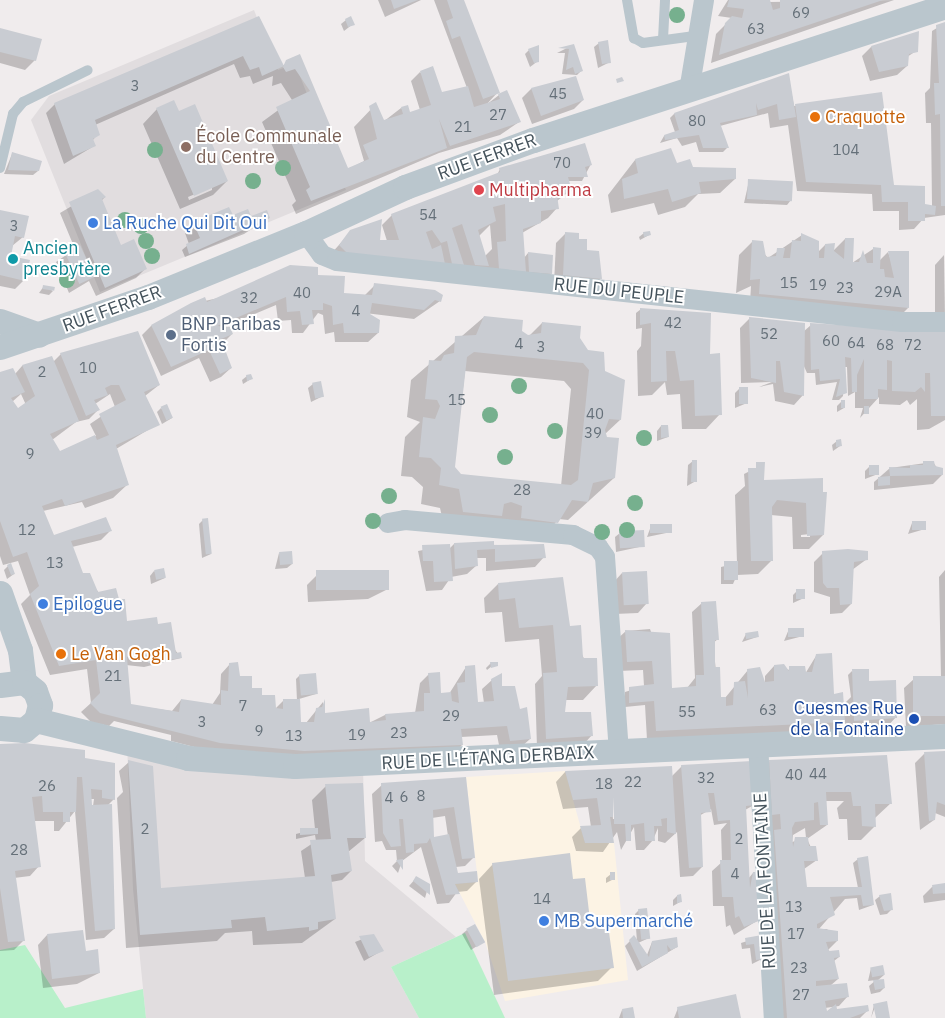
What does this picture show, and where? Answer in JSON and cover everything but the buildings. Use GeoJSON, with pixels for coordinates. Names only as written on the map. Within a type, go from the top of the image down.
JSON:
{"type":"FeatureCollection","features":[{"type":"Feature","properties":{"kind":"street"},"geometry":{"type":"LineString","coordinates":[[689,91],[695,36],[704,0]]}},
{"type":"Feature","properties":{"kind":"street","name":"RUE FERRER"},"geometry":{"type":"LineString","coordinates":[[0,347],[148,297],[306,233],[405,187],[945,6]]}},
{"type":"Feature","properties":{"kind":"street","name":"RUE DU PEUPLE"},"geometry":{"type":"LineString","coordinates":[[306,233],[322,255],[337,260],[902,322],[945,322]]}},
{"type":"Feature","properties":{"kind":"street","name":"RUE FERRER"},"geometry":{"type":"LineString","coordinates":[[0,321],[39,335]]}},
{"type":"Feature","properties":{"kind":"street"},"geometry":{"type":"LineString","coordinates":[[388,523],[405,520],[573,536],[598,547],[605,557],[619,750]]}},
{"type":"Feature","properties":{"kind":"street"},"geometry":{"type":"LineString","coordinates":[[0,593],[20,650],[12,684],[39,698],[36,720],[17,732],[0,728]]}},
{"type":"Feature","properties":{"kind":"street","name":"RUE DE L'ÉTANG DERBAIX"},"geometry":{"type":"LineString","coordinates":[[36,720],[180,756],[243,764],[363,765],[619,750],[945,736]]}},
{"type":"Feature","properties":{"kind":"street","name":"RUE DE LA FONTAINE"},"geometry":{"type":"LineString","coordinates":[[758,744],[774,1018]]}},
{"type":"Feature","properties":{"kind":"lane"},"geometry":{"type":"LineString","coordinates":[[627,0],[634,38],[644,43],[695,36]]}},
{"type":"Feature","properties":{"kind":"lane"},"geometry":{"type":"LineString","coordinates":[[663,39],[665,0]]}},
{"type":"Feature","properties":{"kind":"lane"},"geometry":{"type":"LineString","coordinates":[[0,168],[13,114],[23,102],[88,70]]}},
{"type":"Feature","properties":{"kind":"shaded area","name":"École Communale du Centre"},"geometry":{"type":"Polygon","coordinates":[[[254,10],[278,70],[295,64],[346,190],[100,292],[31,120],[49,96],[254,10]]]}},
{"type":"Feature","properties":{"kind":"shaded area"},"geometry":{"type":"Polygon","coordinates":[[[127,744],[363,765],[365,861],[456,937],[391,967],[419,1018],[146,1018],[133,889],[127,744]]]}},
{"type":"Feature","properties":{"kind":"shaded area"},"geometry":{"type":"Polygon","coordinates":[[[565,771],[585,843],[614,843],[628,980],[505,1001],[485,942],[455,884],[478,882],[466,777],[565,771]]]}},
{"type":"Feature","properties":{"kind":"green space"},"geometry":{"type":"Polygon","coordinates":[[[465,933],[505,1018],[419,1018],[391,967],[465,933]]]}},
{"type":"Feature","properties":{"kind":"green space"},"geometry":{"type":"Polygon","coordinates":[[[25,945],[65,1008],[143,989],[146,1018],[0,1018],[0,950],[25,945]]]}},
{"type":"Feature","properties":{"kind":"place","name":"Craquotte"},"geometry":{"type":"Point","coordinates":[815,117]}},
{"type":"Feature","properties":{"kind":"place","name":"École Communale du Centre"},"geometry":{"type":"Point","coordinates":[186,147]}},
{"type":"Feature","properties":{"kind":"place","name":"Multipharma"},"geometry":{"type":"Point","coordinates":[479,190]}},
{"type":"Feature","properties":{"kind":"place","name":"La Ruche Qui Dit Oui"},"geometry":{"type":"Point","coordinates":[93,223]}},
{"type":"Feature","properties":{"kind":"place","name":"Ancien presbytère"},"geometry":{"type":"Point","coordinates":[13,259]}},
{"type":"Feature","properties":{"kind":"place","name":"BNP Paribas Fortis"},"geometry":{"type":"Point","coordinates":[171,335]}},
{"type":"Feature","properties":{"kind":"place","name":"Epilogue"},"geometry":{"type":"Point","coordinates":[43,604]}},
{"type":"Feature","properties":{"kind":"place","name":"Le Van Gogh"},"geometry":{"type":"Point","coordinates":[61,654]}},
{"type":"Feature","properties":{"kind":"place","name":"Cuesmes Rue de la Fontaine"},"geometry":{"type":"Point","coordinates":[914,719]}},
{"type":"Feature","properties":{"kind":"place","name":"MB Supermarché"},"geometry":{"type":"Point","coordinates":[544,921]}}]}
